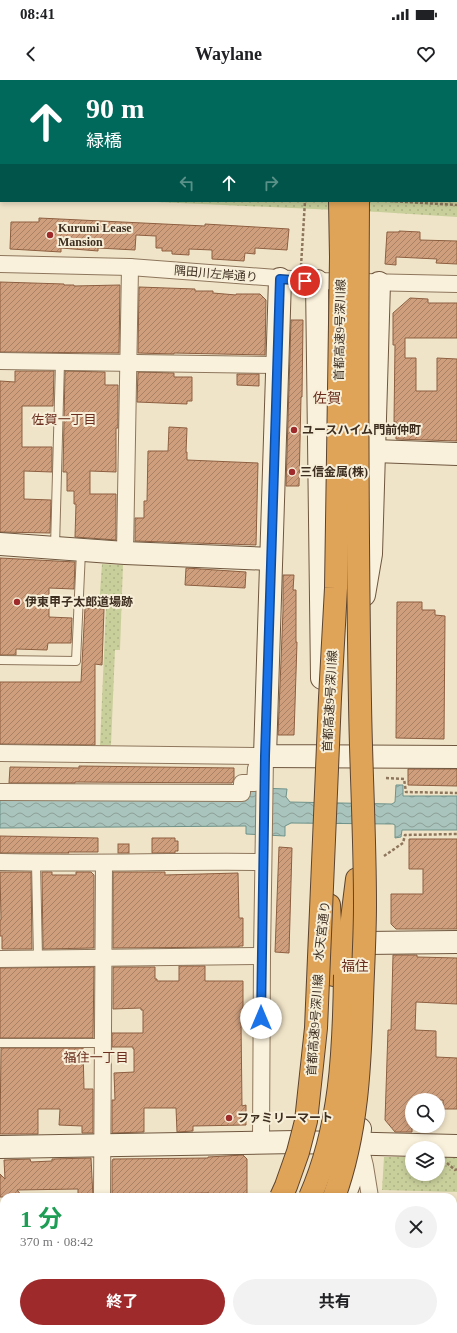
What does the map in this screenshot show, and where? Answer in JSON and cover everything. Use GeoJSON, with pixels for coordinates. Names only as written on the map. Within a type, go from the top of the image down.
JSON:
{"type":"FeatureCollection","features":[{"type":"Feature","properties":{"kind":"highway","name":"首都高速9号深川線"},"geometry":{"type":"LineString","coordinates":[[282,1193],[296,1158],[306,1121],[316,1028],[329,706],[336,588],[341,257],[340,202]]}},
{"type":"Feature","properties":{"kind":"highway","name":"首都高速9号深川線"},"geometry":{"type":"LineString","coordinates":[[335,1193],[344,1168],[358,1086],[365,906],[360,703],[358,202]]}},
{"type":"Feature","properties":{"kind":"highway"},"geometry":{"type":"LineString","coordinates":[[358,329],[366,305],[368,291],[370,202]]}},
{"type":"Feature","properties":{"kind":"highway"},"geometry":{"type":"LineString","coordinates":[[299,1193],[308,1172],[324,1099],[329,1044],[339,975],[357,879]]}},
{"type":"Feature","properties":{"kind":"highway"},"geometry":{"type":"LineString","coordinates":[[312,1193],[328,1146],[337,1100],[344,1030],[328,880]]}},
{"type":"Feature","properties":{"kind":"main road"},"geometry":{"type":"LineString","coordinates":[[280,279],[271,559],[260,762],[331,756],[457,757]]}},
{"type":"Feature","properties":{"kind":"main road"},"geometry":{"type":"LineString","coordinates":[[317,281],[322,704],[332,728],[331,756]]}},
{"type":"Feature","properties":{"kind":"main road"},"geometry":{"type":"LineString","coordinates":[[346,1193],[356,1164],[361,1119],[364,943],[357,879],[358,756],[363,606],[371,554],[379,283]]}},
{"type":"Feature","properties":{"kind":"main road"},"geometry":{"type":"LineString","coordinates":[[374,452],[457,454]]}},
{"type":"Feature","properties":{"kind":"main road"},"geometry":{"type":"LineString","coordinates":[[0,544],[125,553],[271,559]]}},
{"type":"Feature","properties":{"kind":"main road","name":"水天宮通り"},"geometry":{"type":"LineString","coordinates":[[275,1193],[289,1164],[296,1142],[310,1070],[316,976],[328,880],[331,756]]}},
{"type":"Feature","properties":{"kind":"main road"},"geometry":{"type":"LineString","coordinates":[[364,943],[457,942]]}},
{"type":"Feature","properties":{"kind":"main road"},"geometry":{"type":"LineString","coordinates":[[0,1147],[261,1142],[457,1146]]}},
{"type":"Feature","properties":{"kind":"street","name":"隅田川左岸通り"},"geometry":{"type":"LineString","coordinates":[[0,264],[130,267],[317,281],[457,284]]}},
{"type":"Feature","properties":{"kind":"street"},"geometry":{"type":"LineString","coordinates":[[125,553],[130,267]]}},
{"type":"Feature","properties":{"kind":"street"},"geometry":{"type":"LineString","coordinates":[[0,361],[278,365]]}},
{"type":"Feature","properties":{"kind":"street"},"geometry":{"type":"LineString","coordinates":[[0,754],[260,762]]}},
{"type":"Feature","properties":{"kind":"street"},"geometry":{"type":"LineString","coordinates":[[260,762],[264,787],[261,1142]]}},
{"type":"Feature","properties":{"kind":"street"},"geometry":{"type":"LineString","coordinates":[[0,792],[242,793],[242,783],[255,783],[260,762]]}},
{"type":"Feature","properties":{"kind":"street"},"geometry":{"type":"LineString","coordinates":[[0,862],[263,862]]}},
{"type":"Feature","properties":{"kind":"street"},"geometry":{"type":"LineString","coordinates":[[102,1193],[101,1146],[104,863]]}},
{"type":"Feature","properties":{"kind":"street"},"geometry":{"type":"LineString","coordinates":[[0,959],[262,956]]}},
{"type":"Feature","properties":{"kind":"street"},"geometry":{"type":"LineString","coordinates":[[359,1143],[365,1166],[369,1193]]}},
{"type":"Feature","properties":{"kind":"lane"},"geometry":{"type":"LineString","coordinates":[[55,548],[60,362]]}},
{"type":"Feature","properties":{"kind":"lane"},"geometry":{"type":"LineString","coordinates":[[0,660],[76,661],[81,550]]}},
{"type":"Feature","properties":{"kind":"lane"},"geometry":{"type":"LineString","coordinates":[[36,863],[38,958]]}},
{"type":"Feature","properties":{"kind":"lane"},"geometry":{"type":"LineString","coordinates":[[0,1043],[103,1043]]}},
{"type":"Feature","properties":{"kind":"path"},"geometry":{"type":"LineString","coordinates":[[301,266],[305,202]]}},
{"type":"Feature","properties":{"kind":"path"},"geometry":{"type":"LineString","coordinates":[[407,202],[457,205]]}},
{"type":"Feature","properties":{"kind":"path"},"geometry":{"type":"LineString","coordinates":[[386,778],[404,779],[406,792],[457,793]]}},
{"type":"Feature","properties":{"kind":"path"},"geometry":{"type":"LineString","coordinates":[[384,856],[403,843],[406,835],[457,834]]}},
{"type":"Feature","properties":{"kind":"green space"},"geometry":{"type":"Polygon","coordinates":[[[157,202],[457,202],[457,217],[157,202]]]}},
{"type":"Feature","properties":{"kind":"green space"},"geometry":{"type":"Polygon","coordinates":[[[102,564],[123,565],[120,650],[115,650],[111,745],[100,745],[106,607],[99,606],[102,564]]]}},
{"type":"Feature","properties":{"kind":"green space"},"geometry":{"type":"Polygon","coordinates":[[[384,1157],[405,1157],[405,1181],[445,1181],[445,1157],[457,1157],[457,1192],[382,1190],[384,1157]]]}},
{"type":"Feature","properties":{"kind":"water"},"geometry":{"type":"Polygon","coordinates":[[[396,785],[403,785],[403,796],[457,796],[457,830],[402,830],[401,837],[395,838],[395,825],[393,824],[291,823],[285,826],[285,836],[246,834],[246,826],[0,828],[0,795],[259,788],[287,789],[286,797],[290,802],[392,804],[395,802],[396,785]]]}},
{"type":"Feature","properties":{"kind":"building"},"geometry":{"type":"Polygon","coordinates":[[[39,218],[205,226],[205,224],[289,229],[287,250],[255,248],[255,254],[245,253],[244,261],[212,259],[212,250],[189,249],[189,255],[172,254],[172,251],[162,251],[162,248],[156,248],[156,236],[136,235],[135,250],[98,248],[98,251],[61,248],[61,252],[10,249],[11,222],[39,222],[39,218]]]}},
{"type":"Feature","properties":{"kind":"building"},"geometry":{"type":"Polygon","coordinates":[[[387,232],[420,232],[420,240],[457,241],[457,264],[436,263],[437,259],[396,257],[396,265],[385,264],[387,232]]]}},
{"type":"Feature","properties":{"kind":"building"},"geometry":{"type":"Polygon","coordinates":[[[0,282],[64,284],[74,286],[120,285],[119,353],[0,352],[0,282]]]}},
{"type":"Feature","properties":{"kind":"building"},"geometry":{"type":"Polygon","coordinates":[[[139,287],[195,289],[195,291],[213,291],[213,293],[236,295],[260,294],[266,300],[265,355],[138,353],[139,287]]]}},
{"type":"Feature","properties":{"kind":"building"},"geometry":{"type":"Polygon","coordinates":[[[410,298],[428,299],[428,303],[457,303],[457,338],[405,338],[405,358],[416,358],[416,391],[437,391],[437,358],[457,359],[457,441],[396,439],[396,422],[394,422],[395,345],[393,345],[393,313],[410,298]]]}},
{"type":"Feature","properties":{"kind":"building"},"geometry":{"type":"Polygon","coordinates":[[[291,320],[303,320],[299,486],[286,486],[291,320]]]}},
{"type":"Feature","properties":{"kind":"building"},"geometry":{"type":"Polygon","coordinates":[[[15,371],[54,371],[53,406],[22,406],[22,447],[52,447],[52,472],[24,471],[24,499],[51,500],[50,533],[0,532],[0,381],[15,382],[15,371]]]}},
{"type":"Feature","properties":{"kind":"building"},"geometry":{"type":"Polygon","coordinates":[[[65,371],[105,372],[105,385],[118,385],[116,472],[90,471],[90,494],[116,494],[116,540],[75,537],[76,504],[74,504],[74,491],[67,491],[67,472],[63,472],[65,371]]]}},
{"type":"Feature","properties":{"kind":"building"},"geometry":{"type":"Polygon","coordinates":[[[138,372],[174,373],[174,377],[192,377],[192,401],[187,401],[187,404],[137,402],[138,372]]]}},
{"type":"Feature","properties":{"kind":"building"},"geometry":{"type":"Polygon","coordinates":[[[237,374],[259,374],[259,386],[237,385],[237,374]]]}},
{"type":"Feature","properties":{"kind":"building"},"geometry":{"type":"Polygon","coordinates":[[[169,427],[187,428],[187,460],[258,463],[256,545],[135,541],[135,518],[144,518],[144,501],[147,501],[148,451],[168,451],[169,427]]]}},
{"type":"Feature","properties":{"kind":"building"},"geometry":{"type":"Polygon","coordinates":[[[0,558],[75,562],[74,589],[49,588],[49,617],[72,618],[71,643],[48,643],[47,650],[16,649],[16,655],[0,655],[0,558]]]}},
{"type":"Feature","properties":{"kind":"building"},"geometry":{"type":"Polygon","coordinates":[[[186,568],[246,572],[245,588],[185,585],[186,568]]]}},
{"type":"Feature","properties":{"kind":"building"},"geometry":{"type":"Polygon","coordinates":[[[283,575],[294,575],[293,590],[296,590],[297,642],[294,735],[278,735],[283,575]]]}},
{"type":"Feature","properties":{"kind":"building"},"geometry":{"type":"Polygon","coordinates":[[[397,602],[422,602],[422,610],[435,610],[435,615],[445,616],[444,739],[396,738],[397,602]]]}},
{"type":"Feature","properties":{"kind":"building"},"geometry":{"type":"Polygon","coordinates":[[[85,608],[104,609],[102,665],[95,664],[95,745],[0,744],[0,682],[81,682],[85,608]]]}},
{"type":"Feature","properties":{"kind":"building"},"geometry":{"type":"Polygon","coordinates":[[[79,766],[234,768],[234,779],[232,783],[9,783],[10,767],[79,768],[79,766]]]}},
{"type":"Feature","properties":{"kind":"building"},"geometry":{"type":"Polygon","coordinates":[[[408,769],[457,769],[457,786],[408,785],[408,769]]]}},
{"type":"Feature","properties":{"kind":"building"},"geometry":{"type":"Polygon","coordinates":[[[0,836],[98,838],[98,852],[0,853],[0,836]]]}},
{"type":"Feature","properties":{"kind":"building"},"geometry":{"type":"Polygon","coordinates":[[[152,838],[175,838],[175,841],[178,841],[178,851],[175,851],[175,853],[152,853],[152,838]]]}},
{"type":"Feature","properties":{"kind":"building"},"geometry":{"type":"Polygon","coordinates":[[[409,839],[457,839],[457,929],[396,929],[391,924],[391,894],[423,894],[423,869],[409,869],[409,839]]]}},
{"type":"Feature","properties":{"kind":"building"},"geometry":{"type":"Polygon","coordinates":[[[118,844],[129,844],[129,853],[118,853],[118,844]]]}},
{"type":"Feature","properties":{"kind":"building"},"geometry":{"type":"Polygon","coordinates":[[[279,847],[292,848],[289,953],[275,952],[279,847]]]}},
{"type":"Feature","properties":{"kind":"building"},"geometry":{"type":"Polygon","coordinates":[[[0,872],[31,872],[32,949],[2,949],[2,936],[0,936],[0,872]]]}},
{"type":"Feature","properties":{"kind":"building"},"geometry":{"type":"Polygon","coordinates":[[[42,872],[52,872],[52,875],[76,875],[76,872],[91,872],[94,875],[94,948],[43,949],[42,872]]]}},
{"type":"Feature","properties":{"kind":"building"},"geometry":{"type":"Polygon","coordinates":[[[113,872],[165,872],[165,875],[238,873],[239,918],[243,918],[243,946],[113,948],[113,872]]]}},
{"type":"Feature","properties":{"kind":"building"},"geometry":{"type":"Polygon","coordinates":[[[393,955],[457,958],[457,1004],[416,1002],[415,1030],[436,1031],[436,1057],[457,1058],[457,1109],[445,1109],[445,1093],[405,1093],[405,1132],[395,1132],[385,1120],[388,1030],[391,1030],[393,955]]]}},
{"type":"Feature","properties":{"kind":"building"},"geometry":{"type":"Polygon","coordinates":[[[179,966],[205,966],[205,981],[243,981],[243,1022],[241,1022],[242,1106],[246,1105],[246,1125],[193,1126],[193,1131],[177,1132],[176,1108],[144,1108],[144,1132],[112,1133],[112,1100],[115,1100],[114,1073],[134,1072],[134,1049],[133,1047],[112,1047],[112,1033],[143,1033],[143,1010],[141,1010],[141,1008],[113,1009],[113,967],[155,967],[155,979],[157,979],[157,981],[179,981],[179,966]]]}},
{"type":"Feature","properties":{"kind":"building"},"geometry":{"type":"Polygon","coordinates":[[[94,967],[93,1038],[0,1038],[0,968],[94,967]]]}},
{"type":"Feature","properties":{"kind":"building"},"geometry":{"type":"Polygon","coordinates":[[[1,1048],[83,1048],[84,1089],[93,1089],[93,1133],[82,1133],[82,1126],[59,1125],[60,1109],[38,1109],[38,1134],[0,1134],[1,1048]]]}},
{"type":"Feature","properties":{"kind":"building"},"geometry":{"type":"Polygon","coordinates":[[[243,1155],[247,1159],[247,1193],[112,1193],[113,1159],[243,1155]]]}},
{"type":"Feature","properties":{"kind":"building"},"geometry":{"type":"Polygon","coordinates":[[[91,1158],[93,1193],[78,1193],[78,1189],[17,1190],[20,1193],[0,1193],[0,1174],[5,1179],[4,1160],[30,1159],[31,1162],[52,1161],[52,1159],[91,1158]]]}},
{"type":"Feature","properties":{"kind":"place","name":"Kurumi Lease Mansion"},"geometry":{"type":"Point","coordinates":[50,235]}},
{"type":"Feature","properties":{"kind":"place","name":"ユースハイム門前仲町"},"geometry":{"type":"Point","coordinates":[294,430]}},
{"type":"Feature","properties":{"kind":"place","name":"三信金属(株)"},"geometry":{"type":"Point","coordinates":[292,472]}},
{"type":"Feature","properties":{"kind":"place","name":"伊東甲子太郎道場跡"},"geometry":{"type":"Point","coordinates":[17,602]}},
{"type":"Feature","properties":{"kind":"place","name":"ファミリーマート"},"geometry":{"type":"Point","coordinates":[229,1118]}},
{"type":"Feature","properties":{"kind":"district","name":"佐賀"},"geometry":{"type":"Point","coordinates":[327,398]}},
{"type":"Feature","properties":{"kind":"district","name":"佐賀一丁目"},"geometry":{"type":"Point","coordinates":[64,419]}},
{"type":"Feature","properties":{"kind":"district","name":"福住"},"geometry":{"type":"Point","coordinates":[355,966]}},
{"type":"Feature","properties":{"kind":"district","name":"福住一丁目"},"geometry":{"type":"Point","coordinates":[96,1057]}},
{"type":"Feature","properties":{"kind":"route"},"geometry":{"type":"LineString","coordinates":[[261,1018],[265,756],[280,279],[305,281]]}}]}
